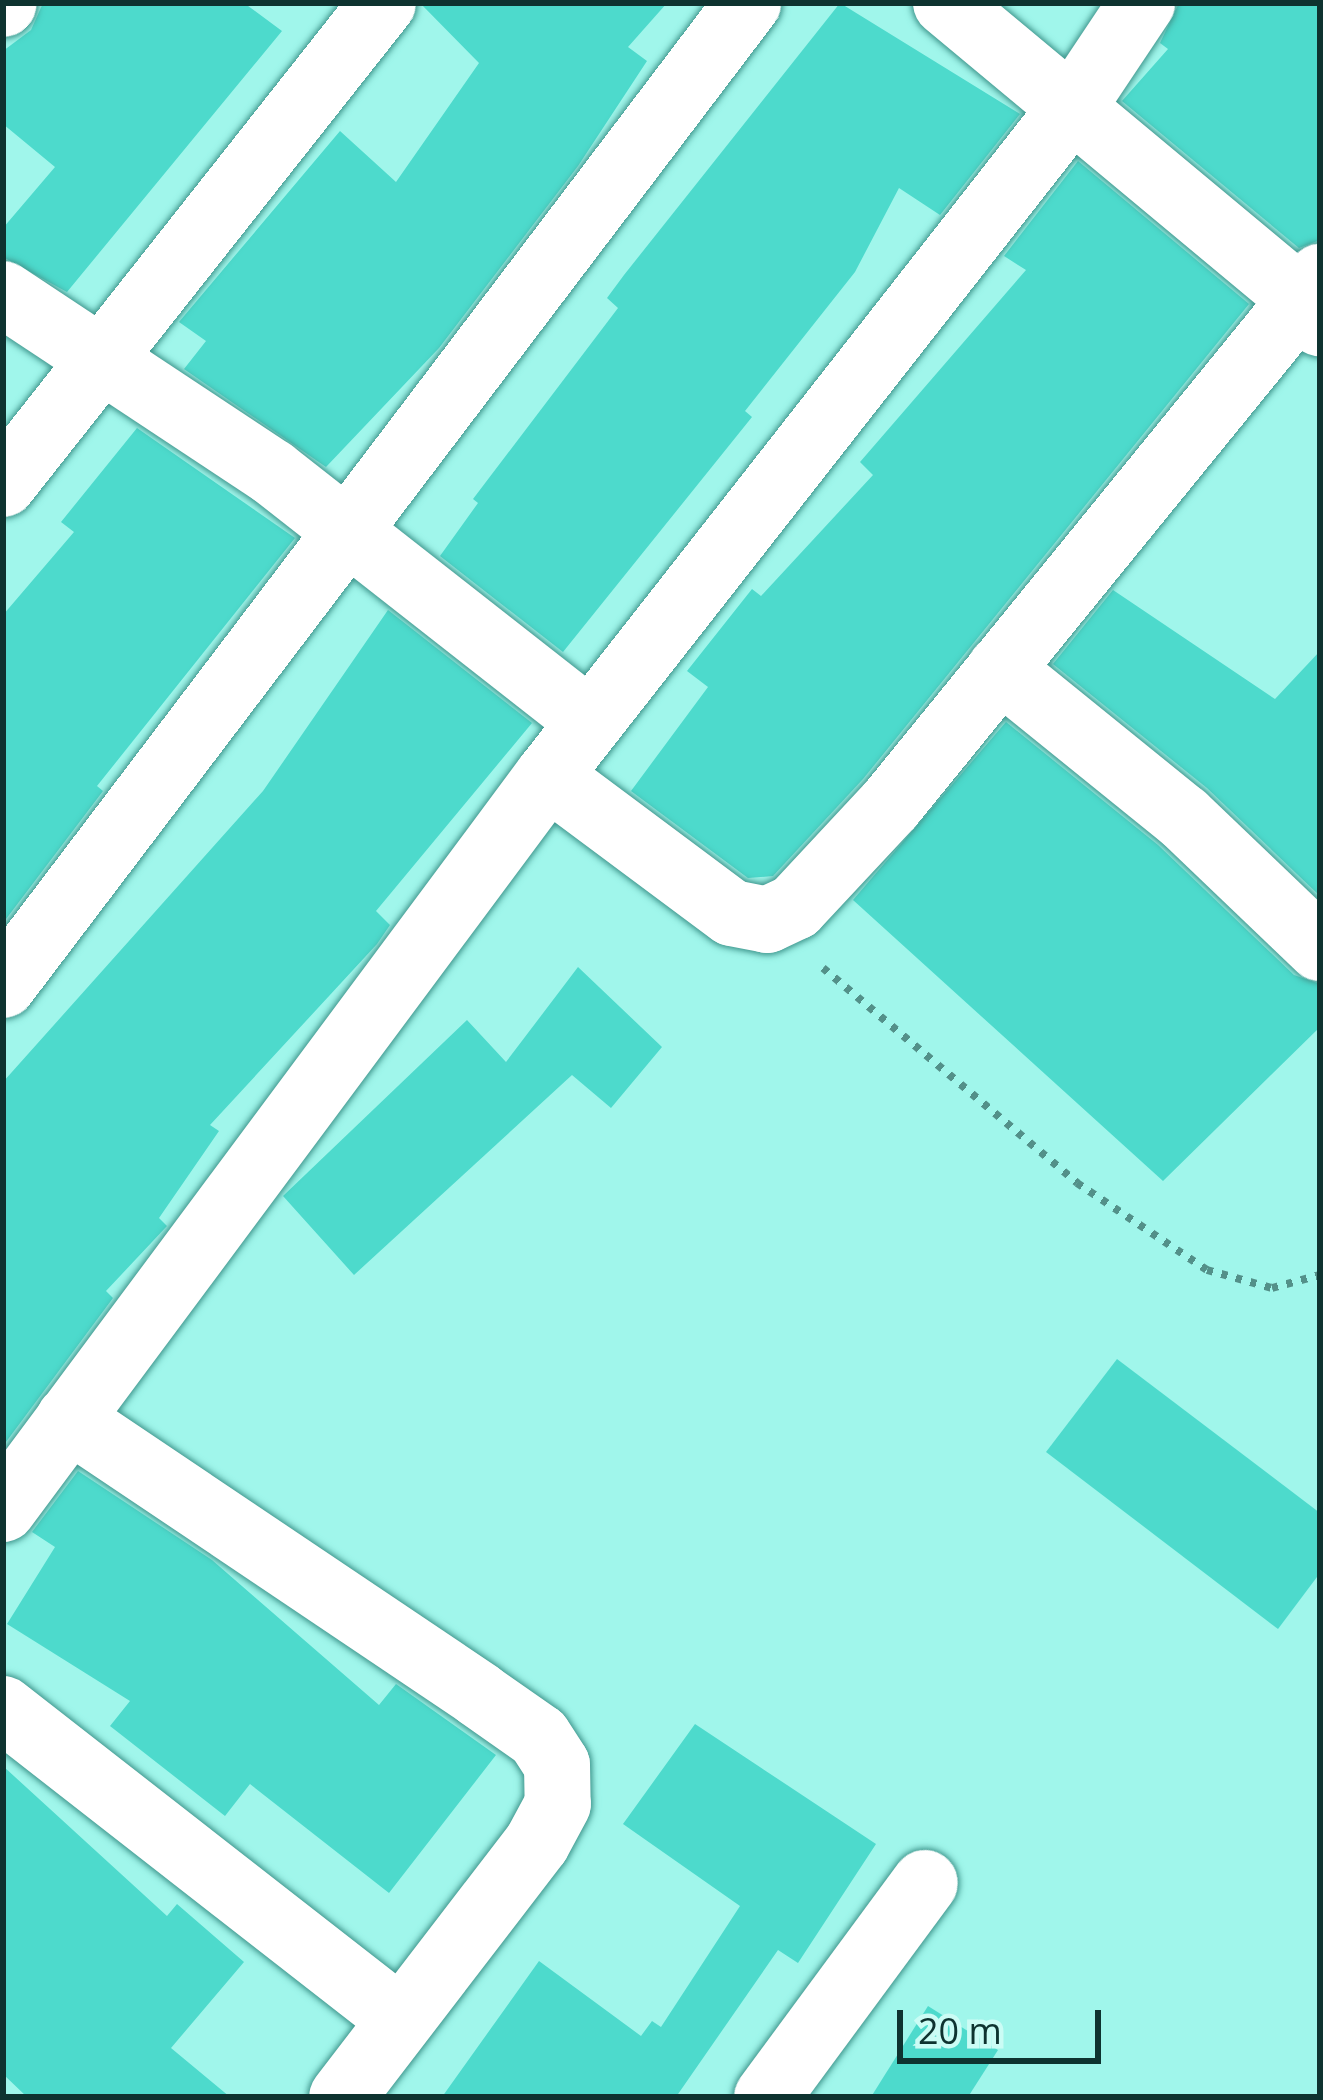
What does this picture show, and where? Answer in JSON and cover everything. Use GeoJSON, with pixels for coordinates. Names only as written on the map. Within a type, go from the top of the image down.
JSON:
{"type":"FeatureCollection","features":[{"type":"Feature","properties":{"kind":"street"},"geometry":{"type":"LineString","coordinates":[[3,484],[383,3]]}},
{"type":"Feature","properties":{"kind":"street"},"geometry":{"type":"LineString","coordinates":[[3,985],[748,3]]}},
{"type":"Feature","properties":{"kind":"street"},"geometry":{"type":"LineString","coordinates":[[548,776],[732,913],[767,920],[821,886],[1314,300],[946,3]]}},
{"type":"Feature","properties":{"kind":"street"},"geometry":{"type":"LineString","coordinates":[[3,1510],[548,776],[1074,105],[1142,3]]}},
{"type":"Feature","properties":{"kind":"street"},"geometry":{"type":"LineString","coordinates":[[3,293],[272,472],[590,721]]}},
{"type":"Feature","properties":{"kind":"street"},"geometry":{"type":"LineString","coordinates":[[1000,669],[1184,817],[1320,948]]}},
{"type":"Feature","properties":{"kind":"street"},"geometry":{"type":"LineString","coordinates":[[69,1419],[479,1695],[538,1737],[557,1765],[558,1804],[537,1843],[342,2097]]}},
{"type":"Feature","properties":{"kind":"street"},"geometry":{"type":"LineString","coordinates":[[3,1708],[399,2018]]}},
{"type":"Feature","properties":{"kind":"street"},"geometry":{"type":"LineString","coordinates":[[767,2097],[925,1883]]}},
{"type":"Feature","properties":{"kind":"path"},"geometry":{"type":"LineString","coordinates":[[767,920],[1077,1183],[1208,1270],[1272,1288],[1320,1275]]}},
{"type":"Feature","properties":{"kind":"building"},"geometry":{"type":"Polygon","coordinates":[[[43,3],[244,3],[282,31],[67,292],[3,257],[3,228],[55,167],[3,124],[3,51],[31,30],[43,3]]]}},
{"type":"Feature","properties":{"kind":"building"},"geometry":{"type":"Polygon","coordinates":[[[420,3],[667,3],[628,47],[647,61],[578,166],[439,348],[326,467],[184,369],[206,341],[179,322],[340,131],[396,182],[479,63],[420,3]]]}},
{"type":"Feature","properties":{"kind":"building"},"geometry":{"type":"Polygon","coordinates":[[[840,3],[1020,114],[940,215],[899,188],[855,272],[745,411],[752,417],[563,652],[440,556],[478,503],[473,499],[618,308],[607,298],[840,3]]]}},
{"type":"Feature","properties":{"kind":"building"},"geometry":{"type":"Polygon","coordinates":[[[1179,3],[1320,3],[1320,240],[1299,248],[1122,101],[1168,49],[1160,43],[1179,3]]]}},
{"type":"Feature","properties":{"kind":"building"},"geometry":{"type":"Polygon","coordinates":[[[1078,161],[1249,304],[863,779],[773,876],[748,878],[631,791],[708,687],[687,671],[752,589],[761,596],[873,475],[860,462],[1026,270],[1004,256],[1078,161]]]}},
{"type":"Feature","properties":{"kind":"building"},"geometry":{"type":"Polygon","coordinates":[[[137,428],[295,538],[97,786],[103,791],[3,923],[3,615],[74,532],[61,522],[137,428]]]}},
{"type":"Feature","properties":{"kind":"building"},"geometry":{"type":"Polygon","coordinates":[[[1113,590],[1275,699],[1320,651],[1320,896],[1207,788],[1053,664],[1113,590]]]}},
{"type":"Feature","properties":{"kind":"building"},"geometry":{"type":"Polygon","coordinates":[[[388,610],[532,723],[376,911],[390,925],[377,944],[210,1125],[219,1131],[159,1218],[167,1226],[106,1291],[113,1298],[3,1446],[3,1082],[263,791],[388,610]]]}},
{"type":"Feature","properties":{"kind":"building"},"geometry":{"type":"Polygon","coordinates":[[[1006,722],[1158,845],[1294,975],[1320,984],[1320,1027],[1163,1181],[853,900],[1006,722]]]}},
{"type":"Feature","properties":{"kind":"building"},"geometry":{"type":"Polygon","coordinates":[[[578,967],[662,1047],[611,1108],[572,1075],[354,1275],[283,1196],[467,1020],[506,1062],[578,967]]]}},
{"type":"Feature","properties":{"kind":"building"},"geometry":{"type":"Polygon","coordinates":[[[1117,1359],[1320,1513],[1320,1573],[1278,1629],[1046,1452],[1117,1359]]]}},
{"type":"Feature","properties":{"kind":"building"},"geometry":{"type":"Polygon","coordinates":[[[78,1471],[212,1560],[379,1705],[396,1684],[496,1755],[389,1893],[250,1784],[225,1816],[110,1726],[130,1701],[7,1624],[55,1547],[32,1532],[78,1471]]]}},
{"type":"Feature","properties":{"kind":"building"},"geometry":{"type":"Polygon","coordinates":[[[695,1724],[876,1844],[798,1963],[778,1950],[676,2097],[442,2097],[539,1961],[641,2036],[652,2021],[661,2027],[740,1906],[623,1824],[695,1724]]]}},
{"type":"Feature","properties":{"kind":"building"},"geometry":{"type":"Polygon","coordinates":[[[3,1766],[167,1916],[177,1904],[244,1962],[171,2048],[230,2097],[27,2097],[3,2074],[3,1766]]]}},
{"type":"Feature","properties":{"kind":"building"},"geometry":{"type":"Polygon","coordinates":[[[928,2006],[998,2050],[968,2097],[871,2097],[928,2006]]]}}]}
